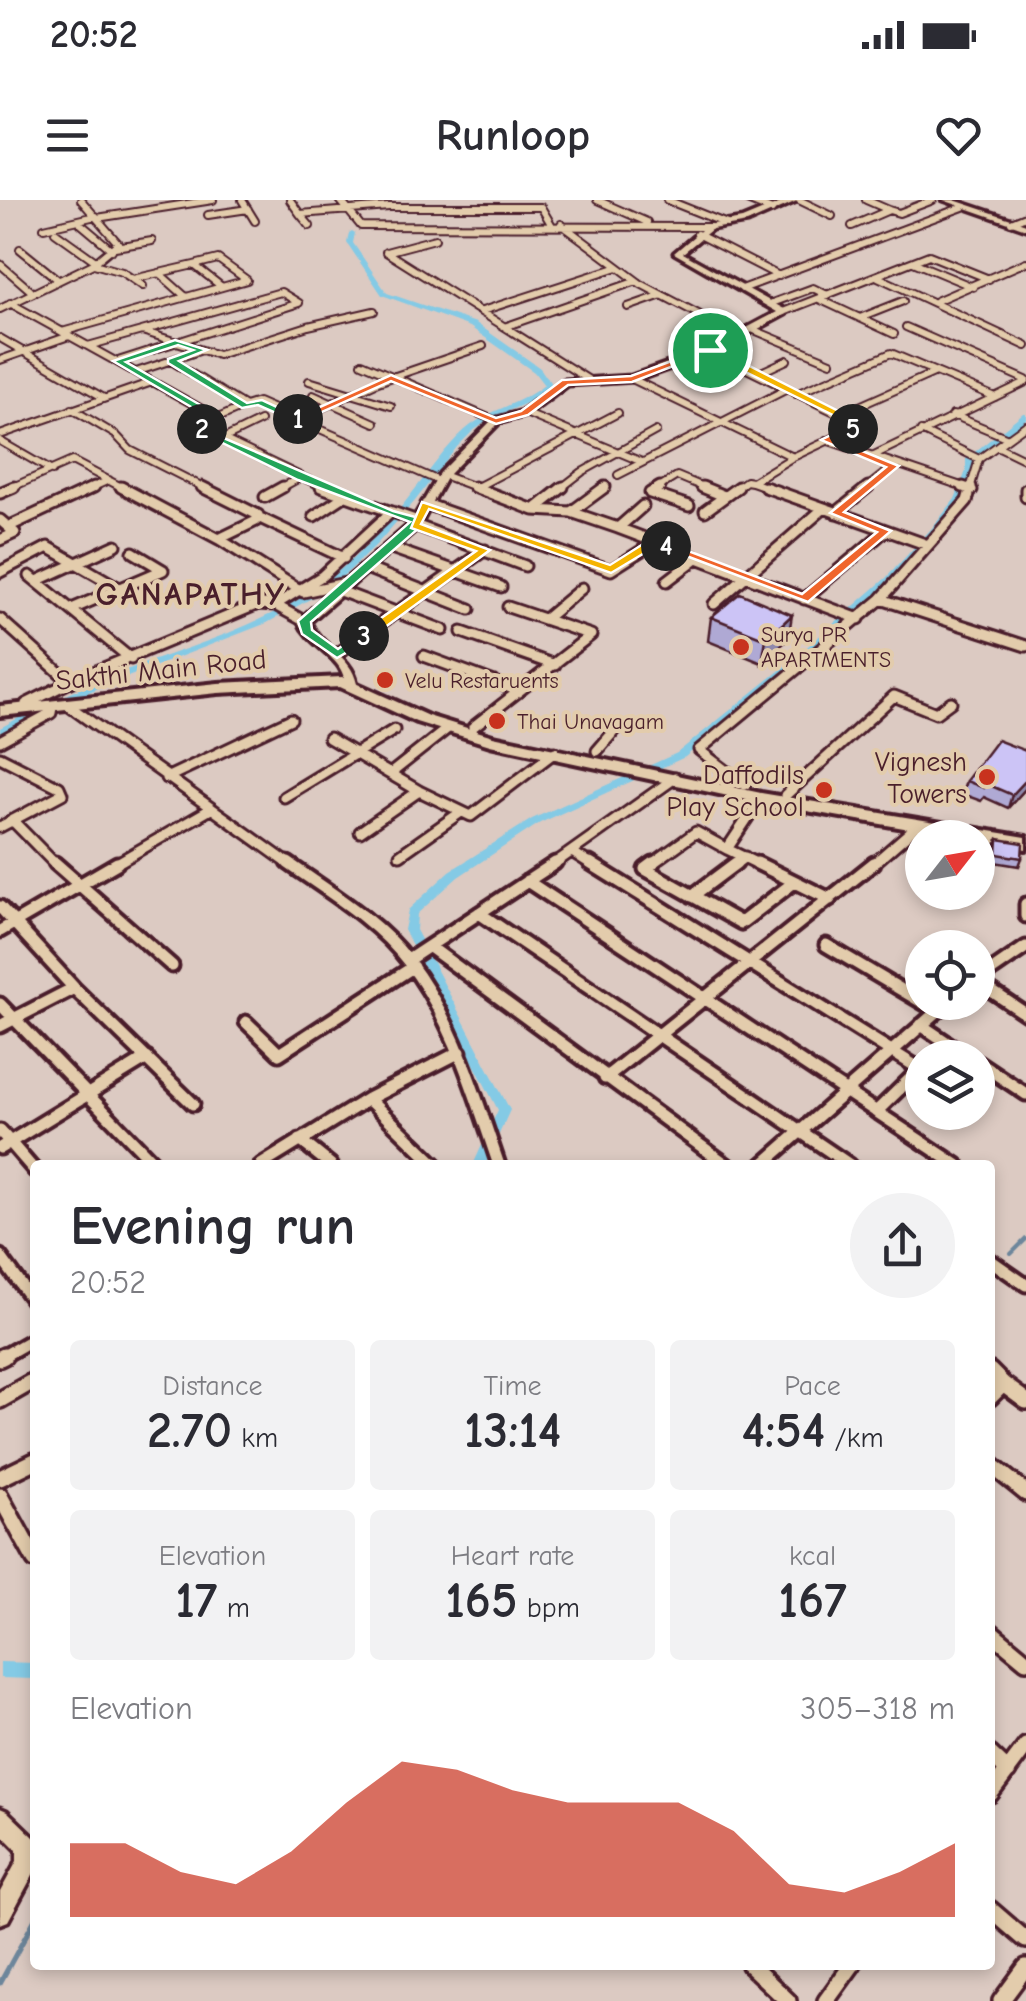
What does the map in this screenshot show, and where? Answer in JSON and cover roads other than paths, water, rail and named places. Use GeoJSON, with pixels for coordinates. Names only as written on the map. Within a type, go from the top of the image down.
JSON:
{"type":"FeatureCollection","features":[{"type":"Feature","properties":{"kind":"highway"},"geometry":{"type":"LineString","coordinates":[[43,706],[208,684],[351,680],[473,727],[596,751],[628,763]]}},
{"type":"Feature","properties":{"kind":"highway","name":"Sakthi Main Road"},"geometry":{"type":"LineString","coordinates":[[0,708],[351,680],[448,728],[555,752],[628,763],[761,798],[905,824]]}},
{"type":"Feature","properties":{"kind":"highway"},"geometry":{"type":"LineString","coordinates":[[676,775],[1026,834]]}},
{"type":"Feature","properties":{"kind":"highway","name":"Sakthi Main Road"},"geometry":{"type":"LineString","coordinates":[[995,837],[1026,842]]}},
{"type":"Feature","properties":{"kind":"main road"},"geometry":{"type":"LineString","coordinates":[[351,680],[337,654],[306,631],[299,620],[390,548],[414,522],[440,479],[496,421],[524,413],[566,382],[632,379],[710,350],[783,312],[680,256],[683,246],[710,227],[797,200]]}},
{"type":"Feature","properties":{"kind":"main road"},"geometry":{"type":"LineString","coordinates":[[957,202],[1026,227]]}},
{"type":"Feature","properties":{"kind":"main road"},"geometry":{"type":"LineString","coordinates":[[0,1818],[28,1846],[28,1863],[0,1914]]}},
{"type":"Feature","properties":{"kind":"street"},"geometry":{"type":"LineString","coordinates":[[0,309],[30,290],[96,263],[118,243],[80,200]]}},
{"type":"Feature","properties":{"kind":"street"},"geometry":{"type":"LineString","coordinates":[[44,228],[213,200]]}},
{"type":"Feature","properties":{"kind":"street"},"geometry":{"type":"LineString","coordinates":[[242,200],[254,220]]}},
{"type":"Feature","properties":{"kind":"street"},"geometry":{"type":"LineString","coordinates":[[290,200],[310,226]]}},
{"type":"Feature","properties":{"kind":"street"},"geometry":{"type":"LineString","coordinates":[[340,200],[362,226],[710,227]]}},
{"type":"Feature","properties":{"kind":"street"},"geometry":{"type":"LineString","coordinates":[[300,214],[389,203],[541,207],[552,200]]}},
{"type":"Feature","properties":{"kind":"street"},"geometry":{"type":"LineString","coordinates":[[597,200],[655,225]]}},
{"type":"Feature","properties":{"kind":"street"},"geometry":{"type":"LineString","coordinates":[[667,200],[727,224]]}},
{"type":"Feature","properties":{"kind":"street"},"geometry":{"type":"LineString","coordinates":[[746,200],[772,210]]}},
{"type":"Feature","properties":{"kind":"street"},"geometry":{"type":"LineString","coordinates":[[797,200],[832,216]]}},
{"type":"Feature","properties":{"kind":"street"},"geometry":{"type":"LineString","coordinates":[[866,200],[899,213],[933,200]]}},
{"type":"Feature","properties":{"kind":"street"},"geometry":{"type":"LineString","coordinates":[[742,289],[957,202]]}},
{"type":"Feature","properties":{"kind":"street"},"geometry":{"type":"LineString","coordinates":[[469,204],[470,224]]}},
{"type":"Feature","properties":{"kind":"street"},"geometry":{"type":"LineString","coordinates":[[541,207],[552,224]]}},
{"type":"Feature","properties":{"kind":"street"},"geometry":{"type":"LineString","coordinates":[[682,226],[686,208]]}},
{"type":"Feature","properties":{"kind":"street"},"geometry":{"type":"LineString","coordinates":[[208,216],[248,210]]}},
{"type":"Feature","properties":{"kind":"street"},"geometry":{"type":"LineString","coordinates":[[852,226],[888,210]]}},
{"type":"Feature","properties":{"kind":"street"},"geometry":{"type":"LineString","coordinates":[[1011,222],[1026,216]]}},
{"type":"Feature","properties":{"kind":"street"},"geometry":{"type":"LineString","coordinates":[[82,224],[114,248],[152,241]]}},
{"type":"Feature","properties":{"kind":"street"},"geometry":{"type":"LineString","coordinates":[[561,224],[637,281],[740,336]]}},
{"type":"Feature","properties":{"kind":"street"},"geometry":{"type":"LineString","coordinates":[[359,239],[369,226]]}},
{"type":"Feature","properties":{"kind":"street"},"geometry":{"type":"LineString","coordinates":[[55,232],[96,263],[142,286]]}},
{"type":"Feature","properties":{"kind":"street"},"geometry":{"type":"LineString","coordinates":[[696,234],[779,276]]}},
{"type":"Feature","properties":{"kind":"street"},"geometry":{"type":"LineString","coordinates":[[435,239],[386,252],[589,380]]}},
{"type":"Feature","properties":{"kind":"street"},"geometry":{"type":"LineString","coordinates":[[20,249],[56,279]]}},
{"type":"Feature","properties":{"kind":"street"},"geometry":{"type":"LineString","coordinates":[[783,312],[929,255],[988,278]]}},
{"type":"Feature","properties":{"kind":"street"},"geometry":{"type":"LineString","coordinates":[[0,360],[66,334],[247,280],[218,259],[133,280]]}},
{"type":"Feature","properties":{"kind":"street"},"geometry":{"type":"LineString","coordinates":[[913,262],[973,287]]}},
{"type":"Feature","properties":{"kind":"street"},"geometry":{"type":"LineString","coordinates":[[936,301],[1026,262]]}},
{"type":"Feature","properties":{"kind":"street"},"geometry":{"type":"LineString","coordinates":[[0,264],[30,290]]}},
{"type":"Feature","properties":{"kind":"street"},"geometry":{"type":"LineString","coordinates":[[194,265],[222,286]]}},
{"type":"Feature","properties":{"kind":"street"},"geometry":{"type":"LineString","coordinates":[[482,311],[618,267]]}},
{"type":"Feature","properties":{"kind":"street"},"geometry":{"type":"LineString","coordinates":[[159,274],[186,297]]}},
{"type":"Feature","properties":{"kind":"street"},"geometry":{"type":"LineString","coordinates":[[878,277],[1026,346]]}},
{"type":"Feature","properties":{"kind":"street"},"geometry":{"type":"LineString","coordinates":[[507,326],[637,281]]}},
{"type":"Feature","properties":{"kind":"street"},"geometry":{"type":"LineString","coordinates":[[772,303],[813,288],[894,334]]}},
{"type":"Feature","properties":{"kind":"street"},"geometry":{"type":"LineString","coordinates":[[88,346],[281,292],[299,303],[118,361]]}},
{"type":"Feature","properties":{"kind":"street"},"geometry":{"type":"LineString","coordinates":[[628,306],[662,295]]}},
{"type":"Feature","properties":{"kind":"street"},"geometry":{"type":"LineString","coordinates":[[860,318],[903,301]]}},
{"type":"Feature","properties":{"kind":"street"},"geometry":{"type":"LineString","coordinates":[[10,302],[218,418]]}},
{"type":"Feature","properties":{"kind":"street"},"geometry":{"type":"LineString","coordinates":[[142,331],[218,355],[308,326],[374,311]]}},
{"type":"Feature","properties":{"kind":"street"},"geometry":{"type":"LineString","coordinates":[[906,328],[1026,381]]}},
{"type":"Feature","properties":{"kind":"street"},"geometry":{"type":"LineString","coordinates":[[754,330],[831,362]]}},
{"type":"Feature","properties":{"kind":"street"},"geometry":{"type":"LineString","coordinates":[[0,338],[104,398]]}},
{"type":"Feature","properties":{"kind":"street"},"geometry":{"type":"LineString","coordinates":[[295,420],[351,393],[482,346]]}},
{"type":"Feature","properties":{"kind":"street"},"geometry":{"type":"LineString","coordinates":[[136,372],[202,350]]}},
{"type":"Feature","properties":{"kind":"street"},"geometry":{"type":"LineString","coordinates":[[710,350],[861,425],[792,457],[752,482]]}},
{"type":"Feature","properties":{"kind":"street"},"geometry":{"type":"LineString","coordinates":[[796,394],[891,353],[995,397]]}},
{"type":"Feature","properties":{"kind":"street"},"geometry":{"type":"LineString","coordinates":[[757,374],[787,360]]}},
{"type":"Feature","properties":{"kind":"street"},"geometry":{"type":"LineString","coordinates":[[171,361],[246,406]]}},
{"type":"Feature","properties":{"kind":"street"},"geometry":{"type":"LineString","coordinates":[[362,363],[496,421]]}},
{"type":"Feature","properties":{"kind":"street"},"geometry":{"type":"LineString","coordinates":[[839,414],[936,372]]}},
{"type":"Feature","properties":{"kind":"street"},"geometry":{"type":"LineString","coordinates":[[632,379],[792,457]]}},
{"type":"Feature","properties":{"kind":"street"},"geometry":{"type":"LineString","coordinates":[[309,381],[392,406]]}},
{"type":"Feature","properties":{"kind":"street"},"geometry":{"type":"LineString","coordinates":[[870,457],[1026,381]]}},
{"type":"Feature","properties":{"kind":"street"},"geometry":{"type":"LineString","coordinates":[[0,438],[152,382]]}},
{"type":"Feature","properties":{"kind":"street"},"geometry":{"type":"LineString","coordinates":[[618,476],[716,422],[787,389]]}},
{"type":"Feature","properties":{"kind":"street"},"geometry":{"type":"LineString","coordinates":[[313,395],[374,424]]}},
{"type":"Feature","properties":{"kind":"street"},"geometry":{"type":"LineString","coordinates":[[525,566],[346,496],[198,427],[258,402],[421,474],[478,488],[534,510],[571,512],[859,619]]}},
{"type":"Feature","properties":{"kind":"street"},"geometry":{"type":"LineString","coordinates":[[72,410],[116,435],[130,450],[344,558]]}},
{"type":"Feature","properties":{"kind":"street"},"geometry":{"type":"LineString","coordinates":[[478,488],[618,412]]}},
{"type":"Feature","properties":{"kind":"street"},"geometry":{"type":"LineString","coordinates":[[524,413],[642,462]]}},
{"type":"Feature","properties":{"kind":"street"},"geometry":{"type":"LineString","coordinates":[[953,415],[1007,438]]}},
{"type":"Feature","properties":{"kind":"street"},"geometry":{"type":"LineString","coordinates":[[222,440],[260,421]]}},
{"type":"Feature","properties":{"kind":"street"},"geometry":{"type":"LineString","coordinates":[[745,785],[736,774],[698,750],[882,598],[971,490],[979,459],[1026,426]]}},
{"type":"Feature","properties":{"kind":"street"},"geometry":{"type":"LineString","coordinates":[[534,510],[550,493],[656,430]]}},
{"type":"Feature","properties":{"kind":"street"},"geometry":{"type":"LineString","coordinates":[[921,432],[979,459]]}},
{"type":"Feature","properties":{"kind":"street"},"geometry":{"type":"LineString","coordinates":[[0,438],[52,471]]}},
{"type":"Feature","properties":{"kind":"street"},"geometry":{"type":"LineString","coordinates":[[826,440],[971,490]]}},
{"type":"Feature","properties":{"kind":"street"},"geometry":{"type":"LineString","coordinates":[[997,446],[1026,460]]}},
{"type":"Feature","properties":{"kind":"street"},"geometry":{"type":"LineString","coordinates":[[0,493],[72,462],[219,540],[303,592]]}},
{"type":"Feature","properties":{"kind":"street"},"geometry":{"type":"LineString","coordinates":[[836,513],[894,466]]}},
{"type":"Feature","properties":{"kind":"street"},"geometry":{"type":"LineString","coordinates":[[690,506],[650,493],[677,476],[724,496]]}},
{"type":"Feature","properties":{"kind":"street"},"geometry":{"type":"LineString","coordinates":[[265,497],[302,477]]}},
{"type":"Feature","properties":{"kind":"street"},"geometry":{"type":"LineString","coordinates":[[10,526],[109,480]]}},
{"type":"Feature","properties":{"kind":"street"},"geometry":{"type":"LineString","coordinates":[[705,512],[746,481],[928,545]]}},
{"type":"Feature","properties":{"kind":"street"},"geometry":{"type":"LineString","coordinates":[[571,512],[604,487]]}},
{"type":"Feature","properties":{"kind":"street"},"geometry":{"type":"LineString","coordinates":[[1026,489],[1026,497]]}},
{"type":"Feature","properties":{"kind":"street"},"geometry":{"type":"LineString","coordinates":[[314,516],[346,496]]}},
{"type":"Feature","properties":{"kind":"street"},"geometry":{"type":"LineString","coordinates":[[426,504],[611,570],[654,542]]}},
{"type":"Feature","properties":{"kind":"street"},"geometry":{"type":"LineString","coordinates":[[618,528],[643,506]]}},
{"type":"Feature","properties":{"kind":"street"},"geometry":{"type":"LineString","coordinates":[[714,604],[823,509]]}},
{"type":"Feature","properties":{"kind":"street"},"geometry":{"type":"LineString","coordinates":[[303,592],[389,514]]}},
{"type":"Feature","properties":{"kind":"street"},"geometry":{"type":"LineString","coordinates":[[219,540],[260,518]]}},
{"type":"Feature","properties":{"kind":"street"},"geometry":{"type":"LineString","coordinates":[[0,520],[15,533],[0,540]]}},
{"type":"Feature","properties":{"kind":"street"},"geometry":{"type":"LineString","coordinates":[[804,599],[885,531]]}},
{"type":"Feature","properties":{"kind":"street"},"geometry":{"type":"LineString","coordinates":[[116,545],[34,579],[131,659]]}},
{"type":"Feature","properties":{"kind":"street"},"geometry":{"type":"LineString","coordinates":[[0,572],[48,546],[121,589]]}},
{"type":"Feature","properties":{"kind":"street"},"geometry":{"type":"LineString","coordinates":[[390,548],[501,587]]}},
{"type":"Feature","properties":{"kind":"street"},"geometry":{"type":"LineString","coordinates":[[337,654],[484,550]]}},
{"type":"Feature","properties":{"kind":"street"},"geometry":{"type":"LineString","coordinates":[[72,609],[162,570],[134,552]]}},
{"type":"Feature","properties":{"kind":"street"},"geometry":{"type":"LineString","coordinates":[[667,580],[697,558]]}},
{"type":"Feature","properties":{"kind":"street"},"geometry":{"type":"LineString","coordinates":[[366,568],[470,609]]}},
{"type":"Feature","properties":{"kind":"street"},"geometry":{"type":"LineString","coordinates":[[43,706],[70,682],[258,604],[275,605],[303,592],[350,582]]}},
{"type":"Feature","properties":{"kind":"street"},"geometry":{"type":"LineString","coordinates":[[545,620],[582,588]]}},
{"type":"Feature","properties":{"kind":"street"},"geometry":{"type":"LineString","coordinates":[[340,591],[443,630]]}},
{"type":"Feature","properties":{"kind":"street"},"geometry":{"type":"LineString","coordinates":[[882,598],[1026,646]]}},
{"type":"Feature","properties":{"kind":"street"},"geometry":{"type":"LineString","coordinates":[[275,605],[299,620]]}},
{"type":"Feature","properties":{"kind":"street"},"geometry":{"type":"LineString","coordinates":[[473,727],[591,635],[508,606]]}},
{"type":"Feature","properties":{"kind":"street"},"geometry":{"type":"LineString","coordinates":[[0,619],[70,682]]}},
{"type":"Feature","properties":{"kind":"street"},"geometry":{"type":"LineString","coordinates":[[462,632],[554,664]]}},
{"type":"Feature","properties":{"kind":"street"},"geometry":{"type":"LineString","coordinates":[[424,656],[516,690]]}},
{"type":"Feature","properties":{"kind":"street"},"geometry":{"type":"LineString","coordinates":[[786,795],[894,696],[936,713],[951,702]]}},
{"type":"Feature","properties":{"kind":"street"},"geometry":{"type":"LineString","coordinates":[[0,741],[51,713],[43,706]]}},
{"type":"Feature","properties":{"kind":"street"},"geometry":{"type":"LineString","coordinates":[[43,706],[166,778],[359,914],[410,962],[460,1052],[497,1160]]}},
{"type":"Feature","properties":{"kind":"street"},"geometry":{"type":"LineString","coordinates":[[166,778],[291,720]]}},
{"type":"Feature","properties":{"kind":"street"},"geometry":{"type":"LineString","coordinates":[[390,774],[448,728]]}},
{"type":"Feature","properties":{"kind":"street"},"geometry":{"type":"LineString","coordinates":[[596,751],[616,729]]}},
{"type":"Feature","properties":{"kind":"street"},"geometry":{"type":"LineString","coordinates":[[284,798],[394,730]]}},
{"type":"Feature","properties":{"kind":"street"},"geometry":{"type":"LineString","coordinates":[[329,738],[419,792],[471,816],[555,752]]}},
{"type":"Feature","properties":{"kind":"street"},"geometry":{"type":"LineString","coordinates":[[0,757],[59,787],[62,794],[0,826]]}},
{"type":"Feature","properties":{"kind":"street"},"geometry":{"type":"LineString","coordinates":[[246,1022],[278,1054],[572,852],[676,775]]}},
{"type":"Feature","properties":{"kind":"street"},"geometry":{"type":"LineString","coordinates":[[360,832],[419,792]]}},
{"type":"Feature","properties":{"kind":"street"},"geometry":{"type":"LineString","coordinates":[[727,848],[761,798]]}},
{"type":"Feature","properties":{"kind":"street"},"geometry":{"type":"LineString","coordinates":[[0,932],[167,831],[209,810]]}},
{"type":"Feature","properties":{"kind":"street"},"geometry":{"type":"LineString","coordinates":[[400,855],[462,812]]}},
{"type":"Feature","properties":{"kind":"street"},"geometry":{"type":"LineString","coordinates":[[12,820],[78,888],[172,966]]}},
{"type":"Feature","properties":{"kind":"street"},"geometry":{"type":"LineString","coordinates":[[793,883],[741,923],[645,869],[696,832],[830,900]]}},
{"type":"Feature","properties":{"kind":"street"},"geometry":{"type":"LineString","coordinates":[[605,1078],[655,1033],[830,900],[905,835]]}},
{"type":"Feature","properties":{"kind":"street"},"geometry":{"type":"LineString","coordinates":[[572,852],[920,1069],[876,1112]]}},
{"type":"Feature","properties":{"kind":"street"},"geometry":{"type":"LineString","coordinates":[[692,896],[745,857]]}},
{"type":"Feature","properties":{"kind":"street"},"geometry":{"type":"LineString","coordinates":[[527,881],[949,1160]]}},
{"type":"Feature","properties":{"kind":"street"},"geometry":{"type":"LineString","coordinates":[[1026,904],[1022,910],[1026,916]]}},
{"type":"Feature","properties":{"kind":"street"},"geometry":{"type":"LineString","coordinates":[[0,907],[74,988],[193,1104]]}},
{"type":"Feature","properties":{"kind":"street"},"geometry":{"type":"LineString","coordinates":[[479,913],[842,1160]]}},
{"type":"Feature","properties":{"kind":"street"},"geometry":{"type":"LineString","coordinates":[[826,945],[905,992]]}},
{"type":"Feature","properties":{"kind":"street"},"geometry":{"type":"LineString","coordinates":[[430,947],[719,1160]]}},
{"type":"Feature","properties":{"kind":"street"},"geometry":{"type":"LineString","coordinates":[[995,969],[1026,947]]}},
{"type":"Feature","properties":{"kind":"street"},"geometry":{"type":"LineString","coordinates":[[0,1026],[74,988]]}},
{"type":"Feature","properties":{"kind":"street"},"geometry":{"type":"LineString","coordinates":[[995,993],[1026,1014]]}},
{"type":"Feature","properties":{"kind":"street"},"geometry":{"type":"LineString","coordinates":[[0,1004],[151,1160]]}},
{"type":"Feature","properties":{"kind":"street"},"geometry":{"type":"LineString","coordinates":[[768,1160],[927,1020]]}},
{"type":"Feature","properties":{"kind":"street"},"geometry":{"type":"LineString","coordinates":[[921,1025],[943,1040]]}},
{"type":"Feature","properties":{"kind":"street"},"geometry":{"type":"LineString","coordinates":[[279,1160],[300,1140],[368,1099],[460,1052]]}},
{"type":"Feature","properties":{"kind":"street"},"geometry":{"type":"LineString","coordinates":[[5,1145],[147,1058]]}},
{"type":"Feature","properties":{"kind":"street"},"geometry":{"type":"LineString","coordinates":[[995,1073],[1026,1094]]}},
{"type":"Feature","properties":{"kind":"street"},"geometry":{"type":"LineString","coordinates":[[368,1099],[431,1160]]}},
{"type":"Feature","properties":{"kind":"street"},"geometry":{"type":"LineString","coordinates":[[0,1130],[5,1145],[30,1167]]}},
{"type":"Feature","properties":{"kind":"street"},"geometry":{"type":"LineString","coordinates":[[300,1140],[325,1160]]}},
{"type":"Feature","properties":{"kind":"street"},"geometry":{"type":"LineString","coordinates":[[0,1256],[30,1297]]}},
{"type":"Feature","properties":{"kind":"street"},"geometry":{"type":"LineString","coordinates":[[995,1263],[1026,1285]]}},
{"type":"Feature","properties":{"kind":"street"},"geometry":{"type":"LineString","coordinates":[[0,1358],[30,1341]]}},
{"type":"Feature","properties":{"kind":"street"},"geometry":{"type":"LineString","coordinates":[[995,1376],[1026,1401]]}},
{"type":"Feature","properties":{"kind":"street"},"geometry":{"type":"LineString","coordinates":[[995,1392],[1003,1384]]}},
{"type":"Feature","properties":{"kind":"street"},"geometry":{"type":"LineString","coordinates":[[0,1400],[30,1387]]}},
{"type":"Feature","properties":{"kind":"street"},"geometry":{"type":"LineString","coordinates":[[0,1478],[30,1463]]}},
{"type":"Feature","properties":{"kind":"street"},"geometry":{"type":"LineString","coordinates":[[995,1468],[1026,1493]]}},
{"type":"Feature","properties":{"kind":"street"},"geometry":{"type":"LineString","coordinates":[[0,1496],[30,1551]]}},
{"type":"Feature","properties":{"kind":"street"},"geometry":{"type":"LineString","coordinates":[[995,1634],[1026,1661]]}},
{"type":"Feature","properties":{"kind":"street"},"geometry":{"type":"LineString","coordinates":[[995,1787],[1026,1746]]}},
{"type":"Feature","properties":{"kind":"street"},"geometry":{"type":"LineString","coordinates":[[995,1758],[1008,1770]]}},
{"type":"Feature","properties":{"kind":"street"},"geometry":{"type":"LineString","coordinates":[[995,1913],[1026,1940]]}},
{"type":"Feature","properties":{"kind":"street"},"geometry":{"type":"LineString","coordinates":[[1001,2001],[1026,1966]]}},
{"type":"Feature","properties":{"kind":"street"},"geometry":{"type":"LineString","coordinates":[[755,1970],[788,2001]]}},
{"type":"Feature","properties":{"kind":"street"},"geometry":{"type":"LineString","coordinates":[[826,2001],[848,1970]]}},
{"type":"Feature","properties":{"kind":"waterway"},"geometry":{"type":"LineString","coordinates":[[0,732],[72,695],[226,637],[316,593],[374,542],[470,429],[528,400],[548,385],[537,370],[473,325],[384,294],[350,243],[352,233]]}},
{"type":"Feature","properties":{"kind":"waterway"},"geometry":{"type":"LineString","coordinates":[[481,1160],[504,1110],[410,930],[412,913],[454,874],[536,821],[681,755],[889,580],[959,499],[970,471],[969,461],[1026,415]]}},
{"type":"Feature","properties":{"kind":"waterway"},"geometry":{"type":"LineString","coordinates":[[1011,1254],[1026,1239]]}},
{"type":"Feature","properties":{"kind":"waterway"},"geometry":{"type":"LineString","coordinates":[[0,1670],[30,1671]]}},
{"type":"Feature","properties":{"kind":"waterway"},"geometry":{"type":"LineString","coordinates":[[0,1983],[30,1928]]}},
{"type":"Feature","properties":{"kind":"place","name":"Surya PR APARTMENTS"},"geometry":{"type":"Point","coordinates":[741,647]}},
{"type":"Feature","properties":{"kind":"place","name":"Velu Restaruents"},"geometry":{"type":"Point","coordinates":[385,680]}},
{"type":"Feature","properties":{"kind":"place","name":"Thai Unavagam"},"geometry":{"type":"Point","coordinates":[497,721]}},
{"type":"Feature","properties":{"kind":"place","name":"Vignesh Towers"},"geometry":{"type":"Point","coordinates":[987,777]}},
{"type":"Feature","properties":{"kind":"place","name":"Daffodils Play School"},"geometry":{"type":"Point","coordinates":[824,790]}},
{"type":"Feature","properties":{"kind":"district","name":"GANAPATHY"},"geometry":{"type":"Point","coordinates":[191,594]}}]}
